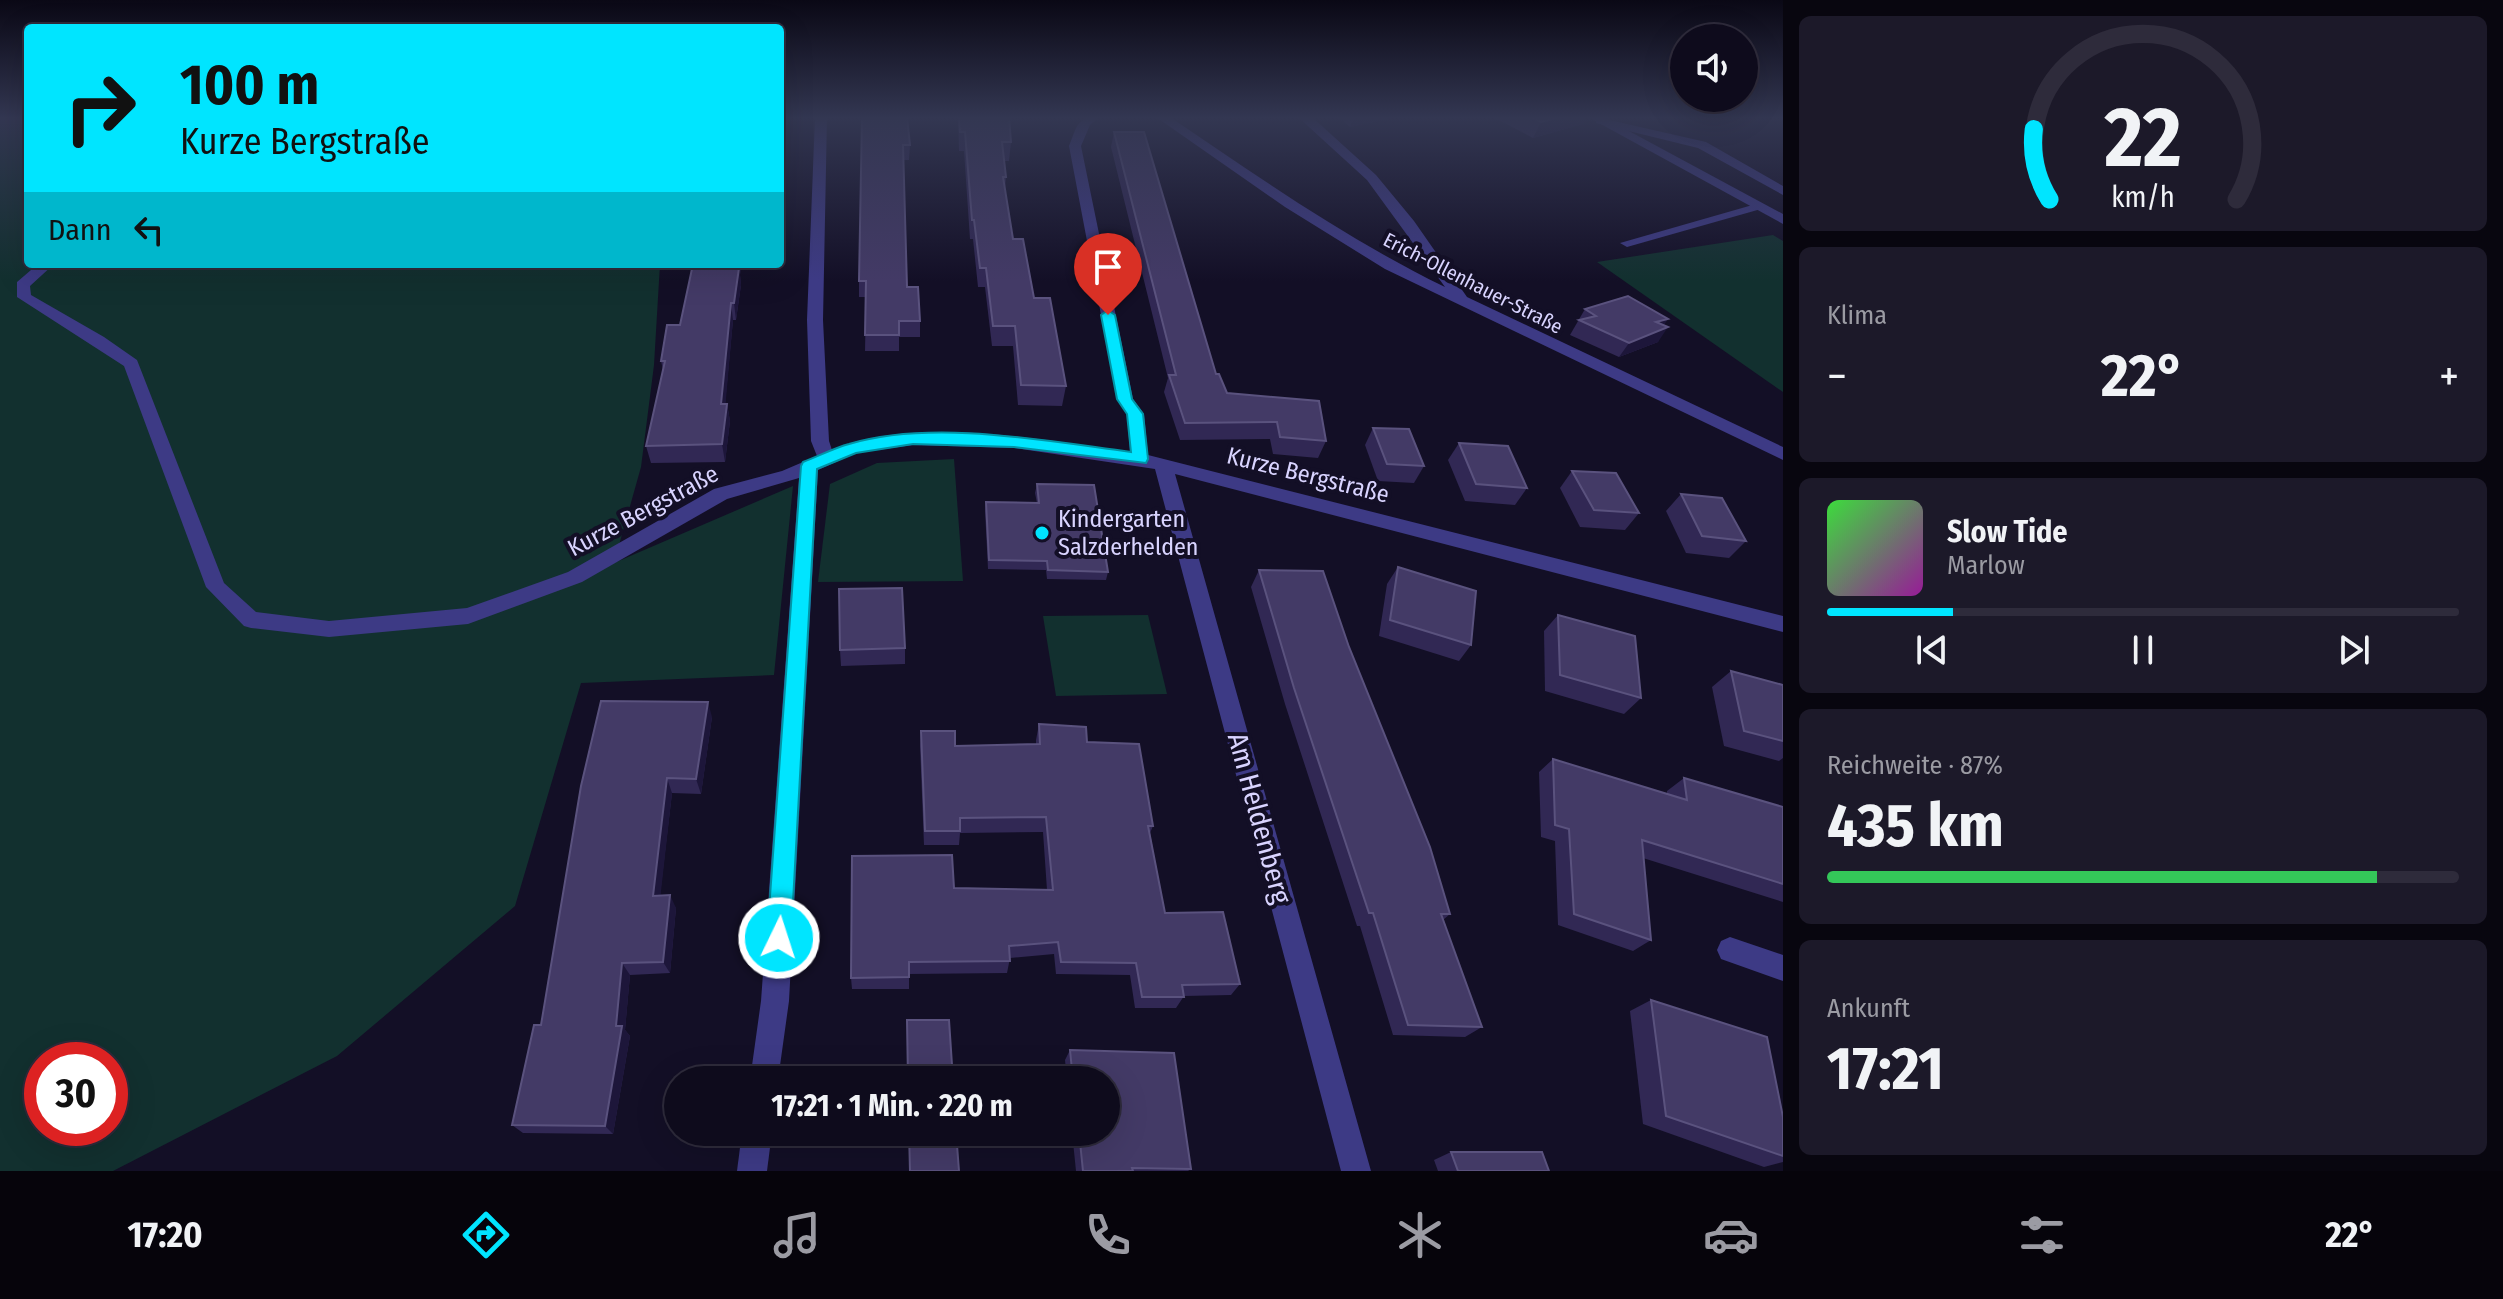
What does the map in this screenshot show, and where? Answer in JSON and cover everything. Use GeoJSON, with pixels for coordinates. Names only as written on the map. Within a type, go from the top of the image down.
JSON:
{"type":"FeatureCollection","features":[{"type":"Feature","properties":{"kind":"street"},"geometry":{"type":"LineString","coordinates":[[766,1066],[775,1001],[820,441],[815,320],[819,172]]}},
{"type":"Feature","properties":{"kind":"street","name":"Am Heldenberg"},"geometry":{"type":"LineString","coordinates":[[1080,172],[1125,399],[1135,414],[1152,462],[1356,1171]]}},
{"type":"Feature","properties":{"kind":"street","name":"Erich-Ollenhauer-Straße"},"geometry":{"type":"LineString","coordinates":[[1242,172],[1378,258],[1463,302],[1783,454]]}},
{"type":"Feature","properties":{"kind":"street"},"geometry":{"type":"LineString","coordinates":[[1366,172],[1391,197],[1463,302]]}},
{"type":"Feature","properties":{"kind":"street"},"geometry":{"type":"LineString","coordinates":[[1696,172],[1783,220]]}},
{"type":"Feature","properties":{"kind":"street"},"geometry":{"type":"LineString","coordinates":[[1749,172],[1783,191]]}},
{"type":"Feature","properties":{"kind":"street"},"geometry":{"type":"LineString","coordinates":[[1627,243],[1761,207]]}},
{"type":"Feature","properties":{"kind":"street","name":"Kurze Bergstraße"},"geometry":{"type":"LineString","coordinates":[[42,268],[22,285],[24,297],[98,340],[131,364],[216,587],[251,620],[329,629],[468,616],[575,577],[721,494],[788,476],[853,448],[913,439],[1014,442],[1152,462],[1783,624]]}},
{"type":"Feature","properties":{"kind":"street"},"geometry":{"type":"LineString","coordinates":[[1730,950],[1783,968]]}},
{"type":"Feature","properties":{"kind":"street"},"geometry":{"type":"LineString","coordinates":[[752,1171],[755,1146]]}},
{"type":"Feature","properties":{"kind":"green space"},"geometry":{"type":"Polygon","coordinates":[[[0,172],[24,172],[24,268],[660,268],[654,365],[641,467],[614,563],[793,486],[774,675],[581,683],[515,906],[337,1056],[113,1171],[0,1171],[0,172]]]}},
{"type":"Feature","properties":{"kind":"green space"},"geometry":{"type":"Polygon","coordinates":[[[1773,235],[1783,241],[1783,392],[1597,262],[1773,235]]]}},
{"type":"Feature","properties":{"kind":"green space"},"geometry":{"type":"Polygon","coordinates":[[[954,459],[963,581],[818,582],[830,484],[877,463],[954,459]]]}},
{"type":"Feature","properties":{"kind":"green space"},"geometry":{"type":"Polygon","coordinates":[[[1148,615],[1167,694],[1056,696],[1043,616],[1148,615]]]}},
{"type":"Feature","properties":{"kind":"building"},"geometry":{"type":"Polygon","coordinates":[[[861,172],[904,172],[907,287],[918,287],[920,321],[899,321],[899,335],[865,335],[866,281],[859,281],[861,172]]]}},
{"type":"Feature","properties":{"kind":"building"},"geometry":{"type":"Polygon","coordinates":[[[968,172],[1005,172],[1006,177],[1003,177],[1013,239],[1023,239],[1034,298],[1050,298],[1066,386],[1021,385],[1015,326],[993,326],[986,268],[980,268],[968,172]]]}},
{"type":"Feature","properties":{"kind":"building"},"geometry":{"type":"Polygon","coordinates":[[[1124,172],[1156,172],[1216,374],[1219,374],[1227,393],[1319,401],[1326,441],[1280,437],[1277,422],[1185,423],[1169,375],[1176,375],[1124,172]]]}},
{"type":"Feature","properties":{"kind":"building"},"geometry":{"type":"Polygon","coordinates":[[[692,268],[739,268],[734,303],[731,303],[721,404],[727,404],[722,444],[646,446],[665,361],[661,361],[667,325],[680,325],[692,268]]]}},
{"type":"Feature","properties":{"kind":"building"},"geometry":{"type":"Polygon","coordinates":[[[1628,296],[1668,319],[1656,322],[1668,327],[1629,343],[1579,320],[1596,316],[1585,309],[1628,296]]]}},
{"type":"Feature","properties":{"kind":"building"},"geometry":{"type":"Polygon","coordinates":[[[1373,428],[1409,429],[1424,466],[1387,464],[1373,428]]]}},
{"type":"Feature","properties":{"kind":"building"},"geometry":{"type":"Polygon","coordinates":[[[1459,443],[1508,446],[1527,488],[1476,484],[1459,443]]]}},
{"type":"Feature","properties":{"kind":"building"},"geometry":{"type":"Polygon","coordinates":[[[1572,471],[1616,473],[1639,513],[1594,510],[1572,471]]]}},
{"type":"Feature","properties":{"kind":"building","name":"Kindergarten Salzderhelden"},"geometry":{"type":"Polygon","coordinates":[[[1037,484],[1094,485],[1108,572],[1048,570],[1047,561],[989,560],[986,502],[1039,503],[1037,484]]]}},
{"type":"Feature","properties":{"kind":"building"},"geometry":{"type":"Polygon","coordinates":[[[1681,494],[1722,498],[1746,541],[1702,536],[1681,494]]]}},
{"type":"Feature","properties":{"kind":"building"},"geometry":{"type":"Polygon","coordinates":[[[1398,567],[1476,591],[1471,645],[1390,620],[1398,567]]]}},
{"type":"Feature","properties":{"kind":"building"},"geometry":{"type":"Polygon","coordinates":[[[1259,570],[1323,571],[1349,647],[1430,847],[1450,914],[1441,914],[1482,1027],[1408,1025],[1373,913],[1369,913],[1294,688],[1259,570]]]}},
{"type":"Feature","properties":{"kind":"building"},"geometry":{"type":"Polygon","coordinates":[[[902,588],[905,648],[840,650],[839,589],[902,588]]]}},
{"type":"Feature","properties":{"kind":"building"},"geometry":{"type":"Polygon","coordinates":[[[1558,615],[1635,636],[1641,698],[1560,675],[1558,615]]]}},
{"type":"Feature","properties":{"kind":"building"},"geometry":{"type":"Polygon","coordinates":[[[1731,671],[1783,685],[1783,741],[1744,731],[1731,671]]]}},
{"type":"Feature","properties":{"kind":"building"},"geometry":{"type":"Polygon","coordinates":[[[601,701],[708,702],[696,779],[667,778],[653,896],[670,895],[663,962],[622,963],[616,1026],[622,1026],[605,1126],[512,1125],[534,1025],[541,1025],[581,786],[601,701]]]}},
{"type":"Feature","properties":{"kind":"building"},"geometry":{"type":"Polygon","coordinates":[[[1039,724],[1086,727],[1087,742],[1139,744],[1153,826],[1148,826],[1165,913],[1223,912],[1240,984],[1182,985],[1184,997],[1142,997],[1136,963],[1061,962],[1058,942],[1009,946],[1010,961],[909,962],[909,977],[851,978],[852,856],[952,855],[954,888],[1053,890],[1046,817],[960,818],[960,831],[925,831],[921,731],[955,731],[955,746],[1040,744],[1039,724]]]}},
{"type":"Feature","properties":{"kind":"building"},"geometry":{"type":"Polygon","coordinates":[[[1553,759],[1687,800],[1684,778],[1783,807],[1783,884],[1642,840],[1651,940],[1574,914],[1569,829],[1555,825],[1553,759]]]}},
{"type":"Feature","properties":{"kind":"building"},"geometry":{"type":"Polygon","coordinates":[[[1651,1000],[1767,1037],[1783,1117],[1783,1156],[1666,1116],[1651,1000]]]}},
{"type":"Feature","properties":{"kind":"building"},"geometry":{"type":"Polygon","coordinates":[[[907,1020],[949,1020],[952,1066],[908,1066],[907,1020]]]}},
{"type":"Feature","properties":{"kind":"building"},"geometry":{"type":"Polygon","coordinates":[[[1070,1050],[1174,1053],[1191,1169],[1083,1171],[1080,1146],[1120,1146],[1120,1066],[1072,1066],[1070,1050]]]}},
{"type":"Feature","properties":{"kind":"building"},"geometry":{"type":"Polygon","coordinates":[[[909,1146],[957,1146],[959,1171],[910,1171],[909,1146]]]}},
{"type":"Feature","properties":{"kind":"building"},"geometry":{"type":"Polygon","coordinates":[[[1451,1152],[1542,1152],[1549,1171],[1458,1171],[1451,1152]]]}},
{"type":"Feature","properties":{"kind":"place","name":"Kindergarten Salzderhelden"},"geometry":{"type":"Point","coordinates":[1042,533]}},
{"type":"Feature","properties":{"kind":"route"},"geometry":{"type":"LineString","coordinates":[[779,938],[809,466],[853,448],[913,439],[1014,442],[1140,459],[1135,414],[1125,399],[1108,315]]}}]}
